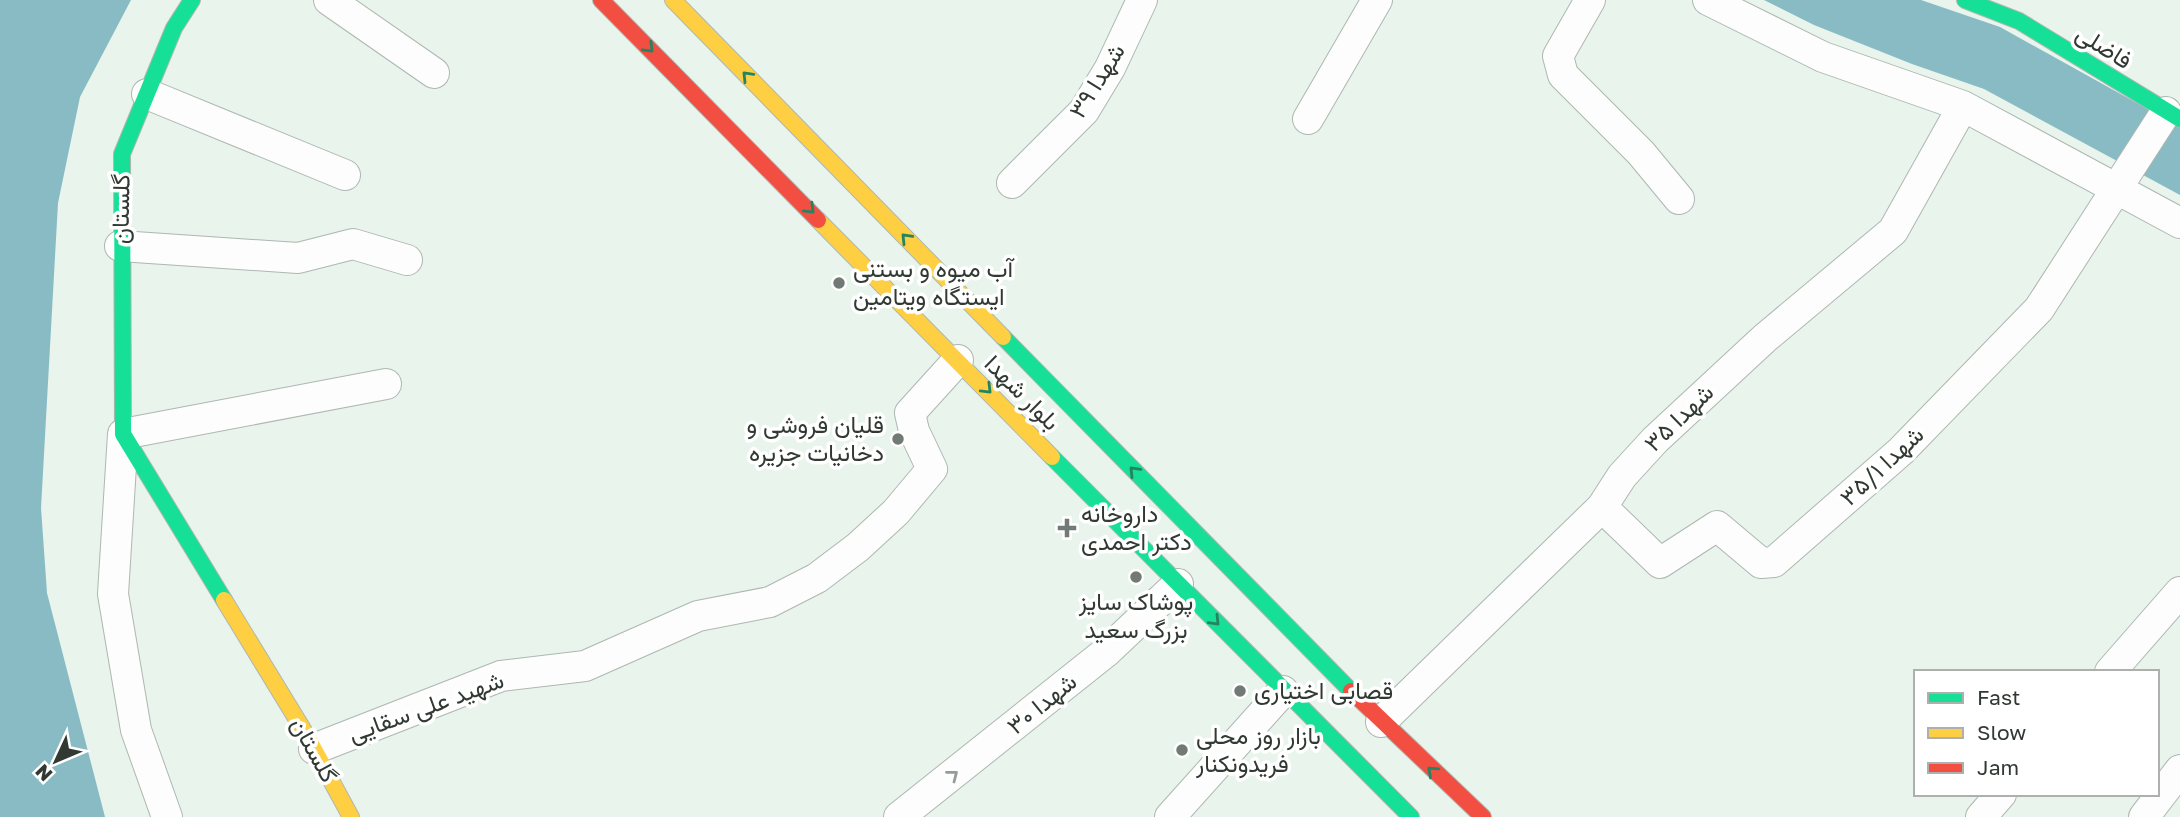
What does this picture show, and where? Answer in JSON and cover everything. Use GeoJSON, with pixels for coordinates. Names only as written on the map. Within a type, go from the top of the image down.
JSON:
{"type":"FeatureCollection","features":[{"type":"Feature","properties":{"kind":"main road","name":"گلستان"},"geometry":{"type":"LineString","coordinates":[[192,0],[174,28],[122,154],[120,246],[123,434],[314,749],[351,817]]}},
{"type":"Feature","properties":{"kind":"main road","name":"بلوار شهدا"},"geometry":{"type":"LineString","coordinates":[[601,0],[851,242],[958,360],[1283,691],[1411,817]]}},
{"type":"Feature","properties":{"kind":"main road","name":"بلوار شهدا"},"geometry":{"type":"LineString","coordinates":[[673,0],[876,216],[1381,722],[1483,817]]}},
{"type":"Feature","properties":{"kind":"main road","name":"فاضلی"},"geometry":{"type":"LineString","coordinates":[[1965,0],[2003,7],[2019,21],[2173,116]]}},
{"type":"Feature","properties":{"kind":"street"},"geometry":{"type":"LineString","coordinates":[[329,0],[433,73]]}},
{"type":"Feature","properties":{"kind":"street","name":"شهدا ۳۹"},"geometry":{"type":"LineString","coordinates":[[1012,183],[1084,111],[1110,68],[1142,0]]}},
{"type":"Feature","properties":{"kind":"street"},"geometry":{"type":"LineString","coordinates":[[1308,119],[1377,0]]}},
{"type":"Feature","properties":{"kind":"street"},"geometry":{"type":"LineString","coordinates":[[1590,0],[1558,56],[1563,75],[1641,153],[1679,199]]}},
{"type":"Feature","properties":{"kind":"street"},"geometry":{"type":"LineString","coordinates":[[1708,0],[1823,57],[1963,106],[2180,223]]}},
{"type":"Feature","properties":{"kind":"street"},"geometry":{"type":"LineString","coordinates":[[147,94],[345,175]]}},
{"type":"Feature","properties":{"kind":"street","name":"شهدا ۳۵"},"geometry":{"type":"LineString","coordinates":[[1381,722],[1602,507],[1622,476],[1655,440],[1765,338],[1893,231],[1963,106]]}},
{"type":"Feature","properties":{"kind":"street"},"geometry":{"type":"LineString","coordinates":[[2116,189],[2173,116]]}},
{"type":"Feature","properties":{"kind":"street","name":"شهدا ۳۵/۱"},"geometry":{"type":"LineString","coordinates":[[1602,507],[1660,563],[1717,526],[1761,562],[1774,562],[1901,451],[2039,309],[2116,189]]}},
{"type":"Feature","properties":{"kind":"street"},"geometry":{"type":"LineString","coordinates":[[120,246],[298,258],[353,244],[407,260]]}},
{"type":"Feature","properties":{"kind":"street","name":"شهید علی سقایی"},"geometry":{"type":"LineString","coordinates":[[314,749],[501,677],[585,666],[698,617],[770,602],[817,579],[858,547],[895,512],[932,469],[914,431],[910,413],[958,360]]}},
{"type":"Feature","properties":{"kind":"street"},"geometry":{"type":"LineString","coordinates":[[123,434],[386,384]]}},
{"type":"Feature","properties":{"kind":"street","name":"گلستان"},"geometry":{"type":"LineString","coordinates":[[123,434],[113,594],[136,730],[167,817]]}},
{"type":"Feature","properties":{"kind":"street","name":"شهدا ۳۰"},"geometry":{"type":"LineString","coordinates":[[899,817],[1087,668],[1178,584]]}},
{"type":"Feature","properties":{"kind":"street"},"geometry":{"type":"LineString","coordinates":[[2112,670],[2180,592]]}},
{"type":"Feature","properties":{"kind":"street"},"geometry":{"type":"LineString","coordinates":[[1170,817],[1283,691]]}},
{"type":"Feature","properties":{"kind":"street"},"geometry":{"type":"LineString","coordinates":[[2144,817],[2180,770]]}},
{"type":"Feature","properties":{"kind":"street"},"geometry":{"type":"LineString","coordinates":[[1981,817],[1999,796]]}},
{"type":"Feature","properties":{"kind":"water"},"geometry":{"type":"Polygon","coordinates":[[[0,0],[131,0],[80,97],[58,203],[41,508],[47,593],[105,817],[0,817],[0,0]]]}},
{"type":"Feature","properties":{"kind":"water"},"geometry":{"type":"Polygon","coordinates":[[[1764,0],[1921,0],[2000,27],[2180,127],[2180,195],[1984,89],[1814,25],[1764,0]]]}},
{"type":"Feature","properties":{"kind":"traffic: fast"},"geometry":{"type":"LineString","coordinates":[[192,0],[174,28],[122,154],[123,434],[224,600]]}},
{"type":"Feature","properties":{"kind":"traffic: fast"},"geometry":{"type":"LineString","coordinates":[[1965,0],[2019,21],[2180,119]]}},
{"type":"Feature","properties":{"kind":"traffic: fast"},"geometry":{"type":"LineString","coordinates":[[1003,337],[1351,691]]}},
{"type":"Feature","properties":{"kind":"traffic: fast"},"geometry":{"type":"LineString","coordinates":[[1052,457],[1411,817]]}},
{"type":"Feature","properties":{"kind":"traffic: slow"},"geometry":{"type":"LineString","coordinates":[[673,0],[1003,337]]}},
{"type":"Feature","properties":{"kind":"traffic: slow"},"geometry":{"type":"LineString","coordinates":[[818,220],[1052,457]]}},
{"type":"Feature","properties":{"kind":"traffic: slow"},"geometry":{"type":"LineString","coordinates":[[224,600],[304,731],[351,817]]}},
{"type":"Feature","properties":{"kind":"traffic: jam"},"geometry":{"type":"LineString","coordinates":[[601,0],[818,220]]}},
{"type":"Feature","properties":{"kind":"traffic: jam"},"geometry":{"type":"LineString","coordinates":[[1351,691],[1483,817]]}},
{"type":"Feature","properties":{"kind":"place","name":"آب میوه و بستنی ایستگاه ویتامین"},"geometry":{"type":"Point","coordinates":[839,283]}},
{"type":"Feature","properties":{"kind":"place","name":"قلیان فروشی و دخانیات جزیره"},"geometry":{"type":"Point","coordinates":[898,439]}},
{"type":"Feature","properties":{"kind":"place","name":"داروخانه دکتر احمدی"},"geometry":{"type":"Point","coordinates":[1067,528]}},
{"type":"Feature","properties":{"kind":"place","name":"پوشاک سایز بزرگ سعید"},"geometry":{"type":"Point","coordinates":[1136,577]}},
{"type":"Feature","properties":{"kind":"place","name":"قصابی اختیاری"},"geometry":{"type":"Point","coordinates":[1240,691]}},
{"type":"Feature","properties":{"kind":"place","name":"بازار روز محلی فریدونکنار"},"geometry":{"type":"Point","coordinates":[1182,750]}}]}
